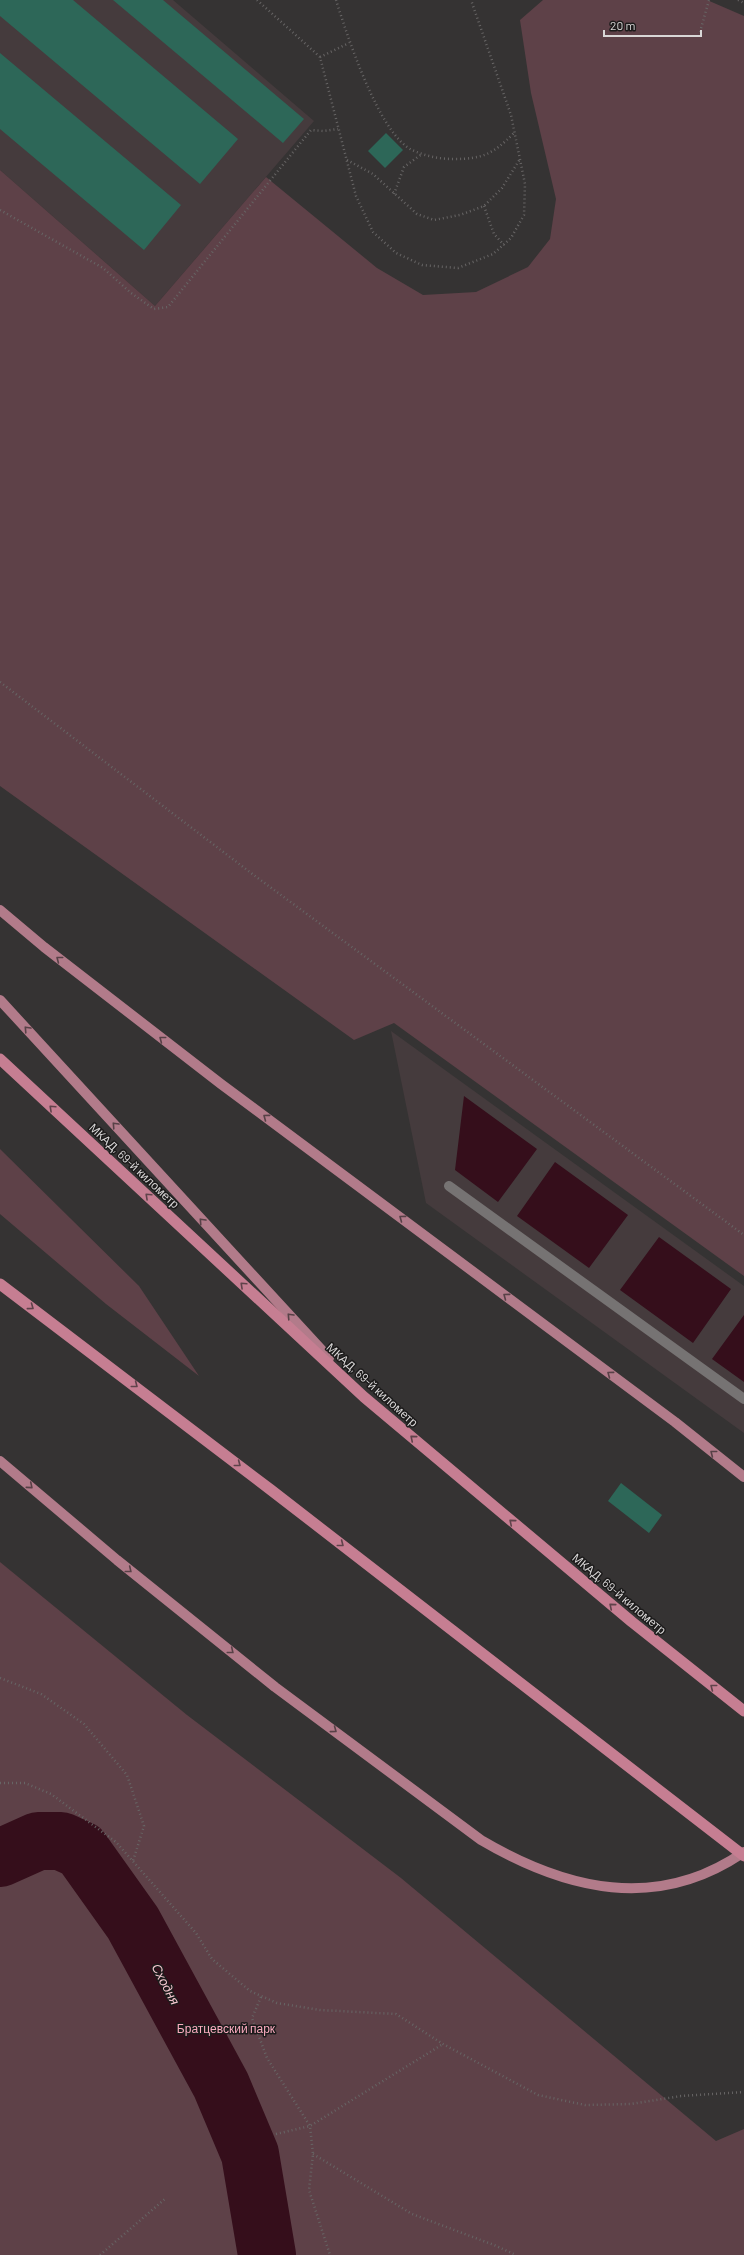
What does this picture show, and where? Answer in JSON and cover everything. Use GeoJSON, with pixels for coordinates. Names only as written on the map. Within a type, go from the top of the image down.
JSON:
{"type":"FeatureCollection","features":[{"type":"Feature","properties":{"kind":"highway","name":"МКАД, 69-й километр"},"geometry":{"type":"LineString","coordinates":[[0,1059],[364,1397],[632,1622],[744,1711]]}},
{"type":"Feature","properties":{"kind":"highway"},"geometry":{"type":"LineString","coordinates":[[0,1284],[228,1456],[744,1856]]}},
{"type":"Feature","properties":{"kind":"main road"},"geometry":{"type":"LineString","coordinates":[[0,910],[44,947],[297,1141],[675,1422],[744,1477]]}},
{"type":"Feature","properties":{"kind":"main road"},"geometry":{"type":"LineString","coordinates":[[0,1000],[364,1397]]}},
{"type":"Feature","properties":{"kind":"main road"},"geometry":{"type":"LineString","coordinates":[[0,1461],[116,1560],[275,1687],[481,1840],[512,1858],[542,1872],[574,1881],[606,1888],[638,1889],[671,1883],[703,1874],[744,1852]]}},
{"type":"Feature","properties":{"kind":"lane"},"geometry":{"type":"LineString","coordinates":[[449,1186],[744,1399]]}},
{"type":"Feature","properties":{"kind":"path"},"geometry":{"type":"LineString","coordinates":[[257,0],[320,57],[356,196],[373,232],[396,253],[422,265],[458,268],[493,254],[512,238],[524,215],[525,184],[511,114],[471,0]]}},
{"type":"Feature","properties":{"kind":"path"},"geometry":{"type":"LineString","coordinates":[[336,0],[349,43],[385,123],[410,149],[438,159],[474,159],[497,150],[515,133]]}},
{"type":"Feature","properties":{"kind":"path"},"geometry":{"type":"LineString","coordinates":[[700,32],[709,0]]}},
{"type":"Feature","properties":{"kind":"path"},"geometry":{"type":"LineString","coordinates":[[738,0],[744,3]]}},
{"type":"Feature","properties":{"kind":"path"},"geometry":{"type":"LineString","coordinates":[[320,57],[349,43]]}},
{"type":"Feature","properties":{"kind":"path"},"geometry":{"type":"LineString","coordinates":[[0,210],[103,268],[131,293],[154,309],[168,307],[311,130],[323,131],[338,129]]}},
{"type":"Feature","properties":{"kind":"path"},"geometry":{"type":"LineString","coordinates":[[394,194],[404,167],[423,154]]}},
{"type":"Feature","properties":{"kind":"path"},"geometry":{"type":"LineString","coordinates":[[346,160],[373,174],[416,214],[434,220],[460,215],[484,206],[502,188],[520,158]]}},
{"type":"Feature","properties":{"kind":"path"},"geometry":{"type":"LineString","coordinates":[[484,206],[494,234],[504,245]]}},
{"type":"Feature","properties":{"kind":"path"},"geometry":{"type":"LineString","coordinates":[[0,682],[251,872],[744,1235]]}},
{"type":"Feature","properties":{"kind":"path"},"geometry":{"type":"LineString","coordinates":[[0,1678],[41,1694],[84,1724],[127,1775],[144,1826],[133,1861]]}},
{"type":"Feature","properties":{"kind":"path"},"geometry":{"type":"LineString","coordinates":[[0,1783],[25,1783],[51,1794],[116,1842],[196,1932],[212,1959],[250,1990],[261,1997],[277,2003],[320,2010],[396,2014],[443,2044],[538,2095],[585,2105],[631,2104],[681,2096],[744,2092]]}},
{"type":"Feature","properties":{"kind":"path"},"geometry":{"type":"LineString","coordinates":[[261,1997],[252,2018],[267,2058],[310,2126],[313,2154],[309,2190],[330,2255]]}},
{"type":"Feature","properties":{"kind":"path"},"geometry":{"type":"LineString","coordinates":[[276,2134],[310,2126],[443,2044]]}},
{"type":"Feature","properties":{"kind":"path"},"geometry":{"type":"LineString","coordinates":[[313,2154],[412,2214],[494,2245],[516,2255]]}},
{"type":"Feature","properties":{"kind":"path"},"geometry":{"type":"LineString","coordinates":[[100,2255],[166,2198]]}},
{"type":"Feature","properties":{"kind":"shaded area"},"geometry":{"type":"Polygon","coordinates":[[[0,0],[173,0],[314,121],[155,306],[0,170],[0,0]]]}},
{"type":"Feature","properties":{"kind":"shaded area"},"geometry":{"type":"Polygon","coordinates":[[[391,1031],[744,1286],[744,1433],[426,1203],[391,1031]]]}},
{"type":"Feature","properties":{"kind":"shaded area"},"geometry":{"type":"Polygon","coordinates":[[[464,1096],[537,1149],[498,1202],[455,1170],[464,1096]]]}},
{"type":"Feature","properties":{"kind":"shaded area"},"geometry":{"type":"Polygon","coordinates":[[[555,1162],[628,1215],[589,1268],[517,1216],[555,1162]]]}},
{"type":"Feature","properties":{"kind":"shaded area"},"geometry":{"type":"Polygon","coordinates":[[[659,1237],[731,1289],[693,1343],[620,1290],[659,1237]]]}},
{"type":"Feature","properties":{"kind":"shaded area"},"geometry":{"type":"Polygon","coordinates":[[[744,1315],[744,1382],[712,1359],[744,1315]]]}},
{"type":"Feature","properties":{"kind":"green space"},"geometry":{"type":"Polygon","coordinates":[[[543,0],[707,0],[744,16],[744,1276],[394,1023],[354,1040],[0,786],[0,170],[155,306],[266,177],[377,268],[423,295],[476,292],[528,267],[550,239],[556,199],[531,93],[520,20],[543,0]]]}},
{"type":"Feature","properties":{"kind":"green space"},"geometry":{"type":"Polygon","coordinates":[[[0,1149],[139,1286],[199,1376],[106,1304],[0,1214],[0,1149]]]}},
{"type":"Feature","properties":{"kind":"green space","name":"Братцевский парк"},"geometry":{"type":"Polygon","coordinates":[[[0,1562],[187,1715],[401,1878],[716,2141],[744,2129],[744,2255],[0,2255],[0,1562]]]}},
{"type":"Feature","properties":{"kind":"building"},"geometry":{"type":"Polygon","coordinates":[[[0,0],[73,0],[238,139],[200,184],[0,16],[0,0]]]}},
{"type":"Feature","properties":{"kind":"building"},"geometry":{"type":"Polygon","coordinates":[[[113,0],[163,0],[304,119],[283,143],[113,0]]]}},
{"type":"Feature","properties":{"kind":"building"},"geometry":{"type":"Polygon","coordinates":[[[0,53],[181,205],[144,250],[0,129],[0,53]]]}},
{"type":"Feature","properties":{"kind":"building"},"geometry":{"type":"Polygon","coordinates":[[[386,133],[403,150],[385,168],[368,151],[386,133]]]}},
{"type":"Feature","properties":{"kind":"building"},"geometry":{"type":"Polygon","coordinates":[[[621,1483],[662,1515],[649,1533],[608,1501],[621,1483]]]}},
{"type":"Feature","properties":{"kind":"waterway","name":"Сходня"},"geometry":{"type":"LineString","coordinates":[[0,1858],[38,1841],[61,1841],[81,1850],[133,1923],[221,2085],[250,2154],[267,2255]]}}]}
